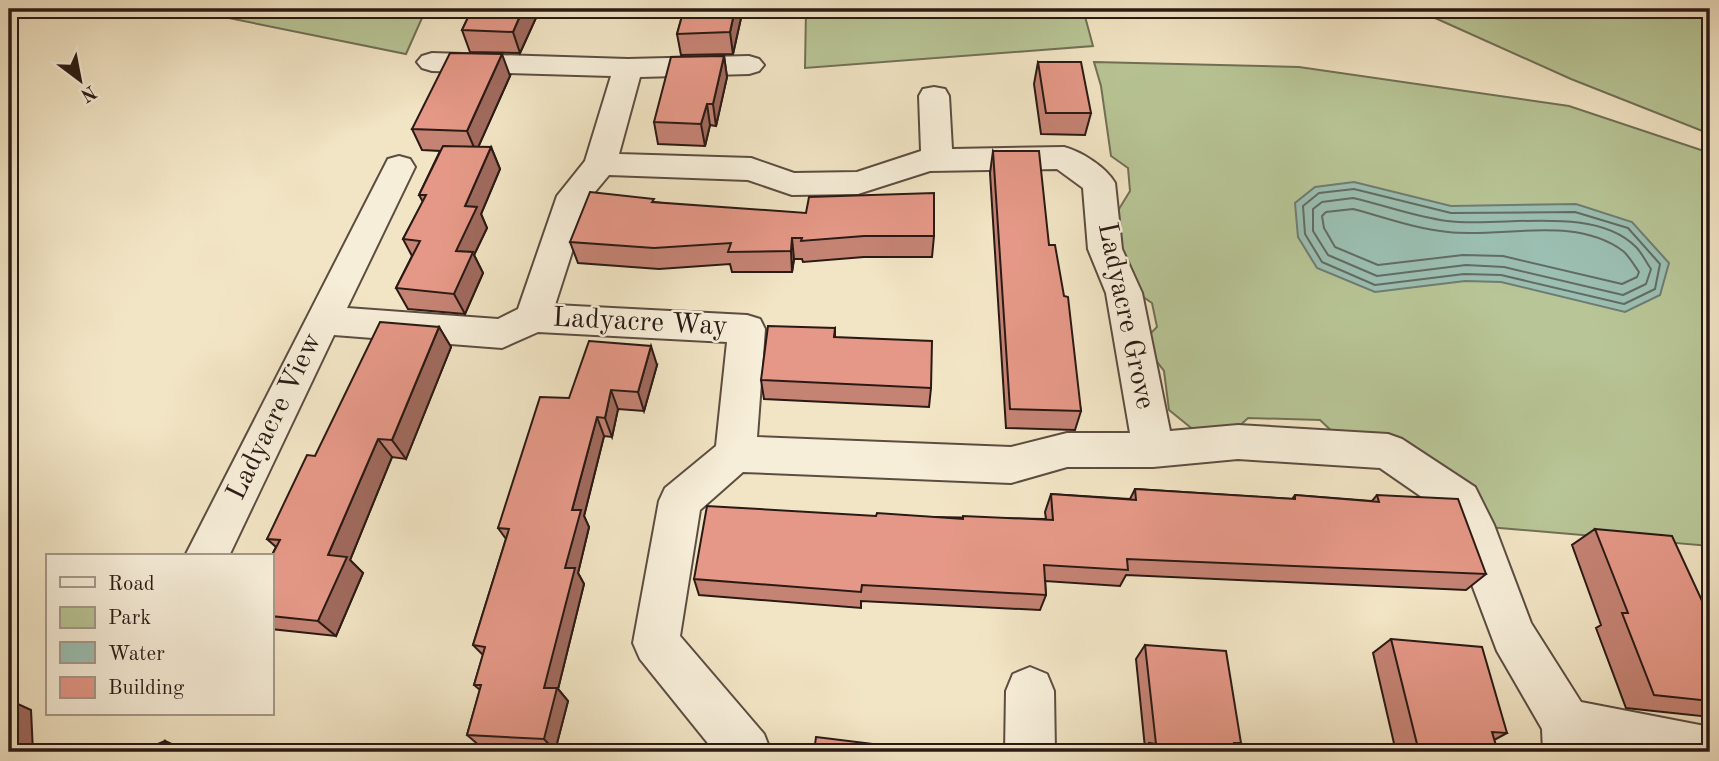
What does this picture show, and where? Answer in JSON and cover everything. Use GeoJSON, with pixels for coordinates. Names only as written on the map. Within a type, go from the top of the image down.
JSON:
{"type":"FeatureCollection","features":[{"type":"Feature","properties":{"kind":"street"},"geometry":{"type":"LineString","coordinates":[[432,62],[628,68],[749,65]]}},
{"type":"Feature","properties":{"kind":"street"},"geometry":{"type":"LineString","coordinates":[[533,318],[574,196],[600,164],[628,68]]}},
{"type":"Feature","properties":{"kind":"street"},"geometry":{"type":"LineString","coordinates":[[934,96],[937,160]]}},
{"type":"Feature","properties":{"kind":"street","name":"Ladyacre Grove"},"geometry":{"type":"LineString","coordinates":[[600,164],[751,169],[792,184],[844,184],[858,183],[929,160],[1064,158],[1099,183],[1105,250],[1124,293],[1153,450]]}},
{"type":"Feature","properties":{"kind":"street"},"geometry":{"type":"LineString","coordinates":[[323,320],[399,167]]}},
{"type":"Feature","properties":{"kind":"street","name":"Ladyacre View"},"geometry":{"type":"LineString","coordinates":[[208,554],[323,320],[502,334],[533,318]]}},
{"type":"Feature","properties":{"kind":"street","name":"Ladyacre Way"},"geometry":{"type":"LineString","coordinates":[[533,318],[747,329],[735,454]]}},
{"type":"Feature","properties":{"kind":"street","name":"Ladyacre Grove"},"geometry":{"type":"LineString","coordinates":[[735,454],[1011,465],[1067,450],[1153,450],[1238,442],[1388,451],[1460,500],[1474,525],[1513,635],[1567,738]]}},
{"type":"Feature","properties":{"kind":"street"},"geometry":{"type":"LineString","coordinates":[[735,454],[680,501],[656,643],[746,752]]}},
{"type":"Feature","properties":{"kind":"street"},"geometry":{"type":"LineString","coordinates":[[1030,691],[1030,752]]}},
{"type":"Feature","properties":{"kind":"street"},"geometry":{"type":"LineString","coordinates":[[1567,738],[1710,752]]}},
{"type":"Feature","properties":{"kind":"green space"},"geometry":{"type":"Polygon","coordinates":[[[184,9],[426,9],[406,54],[184,9]]]}},
{"type":"Feature","properties":{"kind":"green space"},"geometry":{"type":"Polygon","coordinates":[[[806,9],[1083,9],[1093,46],[805,68],[806,9]]]}},
{"type":"Feature","properties":{"kind":"green space"},"geometry":{"type":"Polygon","coordinates":[[[1415,9],[1710,9],[1710,134],[1571,79],[1415,9]]]}},
{"type":"Feature","properties":{"kind":"green space"},"geometry":{"type":"Polygon","coordinates":[[[1094,62],[1299,67],[1569,106],[1710,153],[1710,546],[1488,527],[1469,488],[1403,439],[1338,437],[1320,420],[1248,418],[1234,431],[1195,431],[1169,410],[1164,371],[1142,342],[1157,327],[1152,303],[1136,292],[1111,222],[1130,191],[1128,168],[1111,156],[1101,86],[1094,62]]]}},
{"type":"Feature","properties":{"kind":"water"},"geometry":{"type":"Polygon","coordinates":[[[1354,182],[1451,206],[1576,204],[1632,222],[1669,263],[1660,295],[1625,312],[1501,282],[1465,281],[1375,292],[1317,268],[1298,237],[1295,203],[1315,187],[1354,182]]]}},
{"type":"Feature","properties":{"kind":"building"},"geometry":{"type":"Polygon","coordinates":[[[472,9],[523,9],[513,32],[462,30],[472,9]]]}},
{"type":"Feature","properties":{"kind":"building"},"geometry":{"type":"Polygon","coordinates":[[[684,9],[735,9],[730,32],[677,34],[684,9]]]}},
{"type":"Feature","properties":{"kind":"building"},"geometry":{"type":"Polygon","coordinates":[[[450,53],[502,54],[467,131],[412,129],[450,53]]]}},
{"type":"Feature","properties":{"kind":"building"},"geometry":{"type":"Polygon","coordinates":[[[724,56],[713,104],[707,104],[701,124],[654,122],[671,57],[724,56]]]}},
{"type":"Feature","properties":{"kind":"building"},"geometry":{"type":"Polygon","coordinates":[[[1038,62],[1081,62],[1091,113],[1046,113],[1038,62]]]}},
{"type":"Feature","properties":{"kind":"building"},"geometry":{"type":"Polygon","coordinates":[[[443,146],[491,147],[465,206],[477,207],[456,251],[473,252],[454,294],[396,288],[420,241],[403,239],[426,195],[419,195],[443,146]]]}},
{"type":"Feature","properties":{"kind":"building"},"geometry":{"type":"Polygon","coordinates":[[[993,151],[1039,151],[1049,245],[1055,245],[1064,296],[1068,297],[1081,411],[1010,409],[993,151]]]}},
{"type":"Feature","properties":{"kind":"building"},"geometry":{"type":"Polygon","coordinates":[[[590,192],[654,199],[652,202],[806,213],[809,197],[934,193],[934,236],[864,236],[801,241],[802,238],[792,238],[791,251],[728,252],[731,243],[654,248],[570,242],[590,192]]]}},
{"type":"Feature","properties":{"kind":"building"},"geometry":{"type":"Polygon","coordinates":[[[380,322],[439,327],[392,440],[378,439],[328,555],[347,557],[318,621],[273,616],[273,554],[280,540],[267,539],[307,455],[315,456],[380,322]]]}},
{"type":"Feature","properties":{"kind":"building"},"geometry":{"type":"Polygon","coordinates":[[[768,326],[835,328],[834,337],[932,341],[931,388],[761,380],[768,326]]]}},
{"type":"Feature","properties":{"kind":"building"},"geometry":{"type":"Polygon","coordinates":[[[589,341],[651,346],[638,392],[611,390],[605,418],[597,417],[572,510],[581,510],[565,568],[575,568],[544,688],[557,688],[544,739],[467,735],[481,685],[474,685],[485,647],[473,645],[509,529],[498,528],[540,397],[569,398],[589,341]]]}},
{"type":"Feature","properties":{"kind":"building"},"geometry":{"type":"Polygon","coordinates":[[[1135,489],[1295,499],[1295,495],[1379,502],[1377,495],[1458,499],[1486,574],[1127,559],[1128,570],[1044,565],[1046,595],[862,585],[861,592],[694,579],[707,506],[876,516],[877,513],[963,519],[963,516],[1053,520],[1051,494],[1136,500],[1135,489]]]}},
{"type":"Feature","properties":{"kind":"building"},"geometry":{"type":"Polygon","coordinates":[[[1595,529],[1672,536],[1710,618],[1710,701],[1654,695],[1622,613],[1628,613],[1595,529]]]}},
{"type":"Feature","properties":{"kind":"building"},"geometry":{"type":"Polygon","coordinates":[[[1391,639],[1482,647],[1507,733],[1492,732],[1498,752],[1419,752],[1391,639]]]}},
{"type":"Feature","properties":{"kind":"building"},"geometry":{"type":"Polygon","coordinates":[[[1145,645],[1226,651],[1241,743],[1234,743],[1235,752],[1150,752],[1149,743],[1156,744],[1145,645]]]}},
{"type":"Feature","properties":{"kind":"building"},"geometry":{"type":"Polygon","coordinates":[[[816,737],[906,748],[905,751],[922,752],[814,752],[816,737]]]}},
{"type":"Feature","properties":{"kind":"building"},"geometry":{"type":"Polygon","coordinates":[[[165,741],[166,752],[139,752],[165,741]]]}}]}
